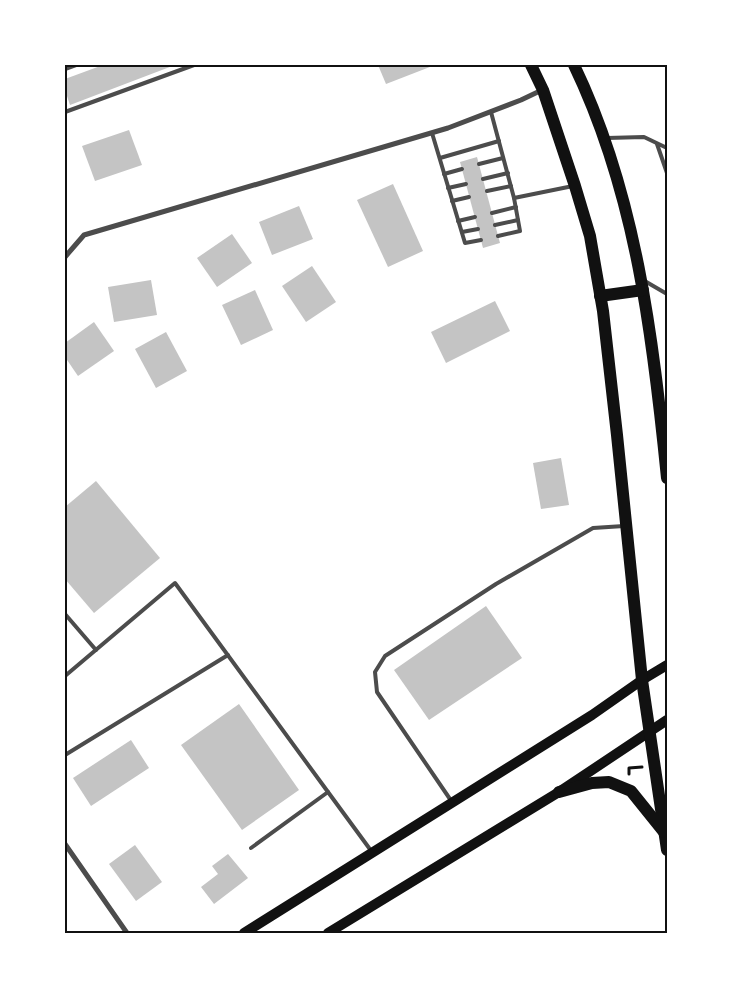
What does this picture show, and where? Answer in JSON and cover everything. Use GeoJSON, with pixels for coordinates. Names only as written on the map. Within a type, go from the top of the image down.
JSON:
{"type":"FeatureCollection","features":[{"type":"Feature","properties":{"kind":"main road"},"geometry":{"type":"LineString","coordinates":[[531,65],[543,90],[590,236],[600,296],[642,680],[667,850]]}},
{"type":"Feature","properties":{"kind":"main road"},"geometry":{"type":"LineString","coordinates":[[574,65],[604,138],[617,178],[642,284],[665,442],[667,478]]}},
{"type":"Feature","properties":{"kind":"main road"},"geometry":{"type":"LineString","coordinates":[[600,296],[642,284]]}},
{"type":"Feature","properties":{"kind":"main road"},"geometry":{"type":"LineString","coordinates":[[244,933],[592,715],[642,680],[667,666]]}},
{"type":"Feature","properties":{"kind":"main road"},"geometry":{"type":"LineString","coordinates":[[328,933],[559,792],[667,720]]}},
{"type":"Feature","properties":{"kind":"main road"},"geometry":{"type":"LineString","coordinates":[[559,792],[592,783],[609,782],[632,791],[665,834]]}},
{"type":"Feature","properties":{"kind":"street"},"geometry":{"type":"LineString","coordinates":[[65,257],[84,235],[432,133],[522,100],[543,90]]}},
{"type":"Feature","properties":{"kind":"street"},"geometry":{"type":"LineString","coordinates":[[65,844],[126,933]]}},
{"type":"Feature","properties":{"kind":"lane"},"geometry":{"type":"LineString","coordinates":[[65,69],[76,65]]}},
{"type":"Feature","properties":{"kind":"lane"},"geometry":{"type":"LineString","coordinates":[[65,112],[194,65]]}},
{"type":"Feature","properties":{"kind":"lane"},"geometry":{"type":"LineString","coordinates":[[491,112],[508,173],[520,231],[498,236]]}},
{"type":"Feature","properties":{"kind":"lane"},"geometry":{"type":"LineString","coordinates":[[432,133],[465,243],[481,240]]}},
{"type":"Feature","properties":{"kind":"lane"},"geometry":{"type":"LineString","coordinates":[[604,138],[644,137],[667,148]]}},
{"type":"Feature","properties":{"kind":"lane"},"geometry":{"type":"LineString","coordinates":[[440,158],[499,141]]}},
{"type":"Feature","properties":{"kind":"lane"},"geometry":{"type":"LineString","coordinates":[[657,144],[667,173]]}},
{"type":"Feature","properties":{"kind":"lane"},"geometry":{"type":"LineString","coordinates":[[479,164],[503,158]]}},
{"type":"Feature","properties":{"kind":"lane"},"geometry":{"type":"LineString","coordinates":[[444,174],[462,169]]}},
{"type":"Feature","properties":{"kind":"lane"},"geometry":{"type":"LineString","coordinates":[[483,180],[508,173]]}},
{"type":"Feature","properties":{"kind":"lane"},"geometry":{"type":"LineString","coordinates":[[448,188],[466,184]]}},
{"type":"Feature","properties":{"kind":"lane"},"geometry":{"type":"LineString","coordinates":[[487,192],[511,186]]}},
{"type":"Feature","properties":{"kind":"lane"},"geometry":{"type":"LineString","coordinates":[[514,198],[575,186]]}},
{"type":"Feature","properties":{"kind":"lane"},"geometry":{"type":"LineString","coordinates":[[452,200],[469,197]]}},
{"type":"Feature","properties":{"kind":"lane"},"geometry":{"type":"LineString","coordinates":[[492,212],[516,207]]}},
{"type":"Feature","properties":{"kind":"lane"},"geometry":{"type":"LineString","coordinates":[[458,220],[475,217]]}},
{"type":"Feature","properties":{"kind":"lane"},"geometry":{"type":"LineString","coordinates":[[496,225],[518,220]]}},
{"type":"Feature","properties":{"kind":"lane"},"geometry":{"type":"LineString","coordinates":[[462,232],[478,229]]}},
{"type":"Feature","properties":{"kind":"lane"},"geometry":{"type":"LineString","coordinates":[[642,284],[667,294]]}},
{"type":"Feature","properties":{"kind":"lane"},"geometry":{"type":"LineString","coordinates":[[452,802],[377,692],[375,672],[385,656],[496,584],[593,528],[626,526]]}},
{"type":"Feature","properties":{"kind":"lane"},"geometry":{"type":"LineString","coordinates":[[65,676],[175,583],[372,852]]}},
{"type":"Feature","properties":{"kind":"lane"},"geometry":{"type":"LineString","coordinates":[[65,614],[96,650]]}},
{"type":"Feature","properties":{"kind":"lane"},"geometry":{"type":"LineString","coordinates":[[65,755],[228,655]]}},
{"type":"Feature","properties":{"kind":"lane"},"geometry":{"type":"LineString","coordinates":[[251,848],[328,792]]}},
{"type":"Feature","properties":{"kind":"path"},"geometry":{"type":"LineString","coordinates":[[630,780],[629,768],[647,767]]}},
{"type":"Feature","properties":{"kind":"building"},"geometry":{"type":"Polygon","coordinates":[[[103,65],[175,65],[70,105],[65,90],[65,79],[103,65]]]}},
{"type":"Feature","properties":{"kind":"building"},"geometry":{"type":"Polygon","coordinates":[[[378,65],[435,65],[386,84],[378,65]]]}},
{"type":"Feature","properties":{"kind":"building"},"geometry":{"type":"Polygon","coordinates":[[[129,130],[142,165],[95,181],[82,146],[129,130]]]}},
{"type":"Feature","properties":{"kind":"building"},"geometry":{"type":"Polygon","coordinates":[[[477,157],[500,243],[483,248],[460,162],[477,157]]]}},
{"type":"Feature","properties":{"kind":"building"},"geometry":{"type":"Polygon","coordinates":[[[393,184],[423,251],[388,267],[357,200],[393,184]]]}},
{"type":"Feature","properties":{"kind":"building"},"geometry":{"type":"Polygon","coordinates":[[[299,206],[313,239],[272,255],[259,222],[299,206]]]}},
{"type":"Feature","properties":{"kind":"building"},"geometry":{"type":"Polygon","coordinates":[[[232,234],[252,263],[217,287],[197,258],[232,234]]]}},
{"type":"Feature","properties":{"kind":"building"},"geometry":{"type":"Polygon","coordinates":[[[312,266],[336,302],[306,322],[282,286],[312,266]]]}},
{"type":"Feature","properties":{"kind":"building"},"geometry":{"type":"Polygon","coordinates":[[[151,280],[157,315],[114,322],[108,287],[151,280]]]}},
{"type":"Feature","properties":{"kind":"building"},"geometry":{"type":"Polygon","coordinates":[[[255,290],[273,330],[241,345],[222,305],[255,290]]]}},
{"type":"Feature","properties":{"kind":"building"},"geometry":{"type":"Polygon","coordinates":[[[495,301],[510,331],[446,363],[431,332],[495,301]]]}},
{"type":"Feature","properties":{"kind":"building"},"geometry":{"type":"Polygon","coordinates":[[[94,322],[114,351],[78,376],[65,357],[65,343],[94,322]]]}},
{"type":"Feature","properties":{"kind":"building"},"geometry":{"type":"Polygon","coordinates":[[[166,332],[187,371],[156,388],[135,349],[166,332]]]}},
{"type":"Feature","properties":{"kind":"building"},"geometry":{"type":"Polygon","coordinates":[[[561,458],[569,505],[541,509],[533,463],[561,458]]]}},
{"type":"Feature","properties":{"kind":"building"},"geometry":{"type":"Polygon","coordinates":[[[96,481],[160,558],[94,613],[65,579],[65,507],[96,481]]]}},
{"type":"Feature","properties":{"kind":"building"},"geometry":{"type":"Polygon","coordinates":[[[486,606],[522,658],[429,720],[394,670],[486,606]]]}},
{"type":"Feature","properties":{"kind":"building"},"geometry":{"type":"Polygon","coordinates":[[[239,704],[299,790],[242,830],[181,745],[239,704]]]}},
{"type":"Feature","properties":{"kind":"building"},"geometry":{"type":"Polygon","coordinates":[[[131,740],[149,768],[91,806],[73,778],[131,740]]]}},
{"type":"Feature","properties":{"kind":"building"},"geometry":{"type":"Polygon","coordinates":[[[135,845],[162,882],[136,901],[109,864],[135,845]]]}},
{"type":"Feature","properties":{"kind":"building"},"geometry":{"type":"Polygon","coordinates":[[[228,854],[248,878],[214,904],[201,887],[218,874],[212,866],[228,854]]]}}]}
